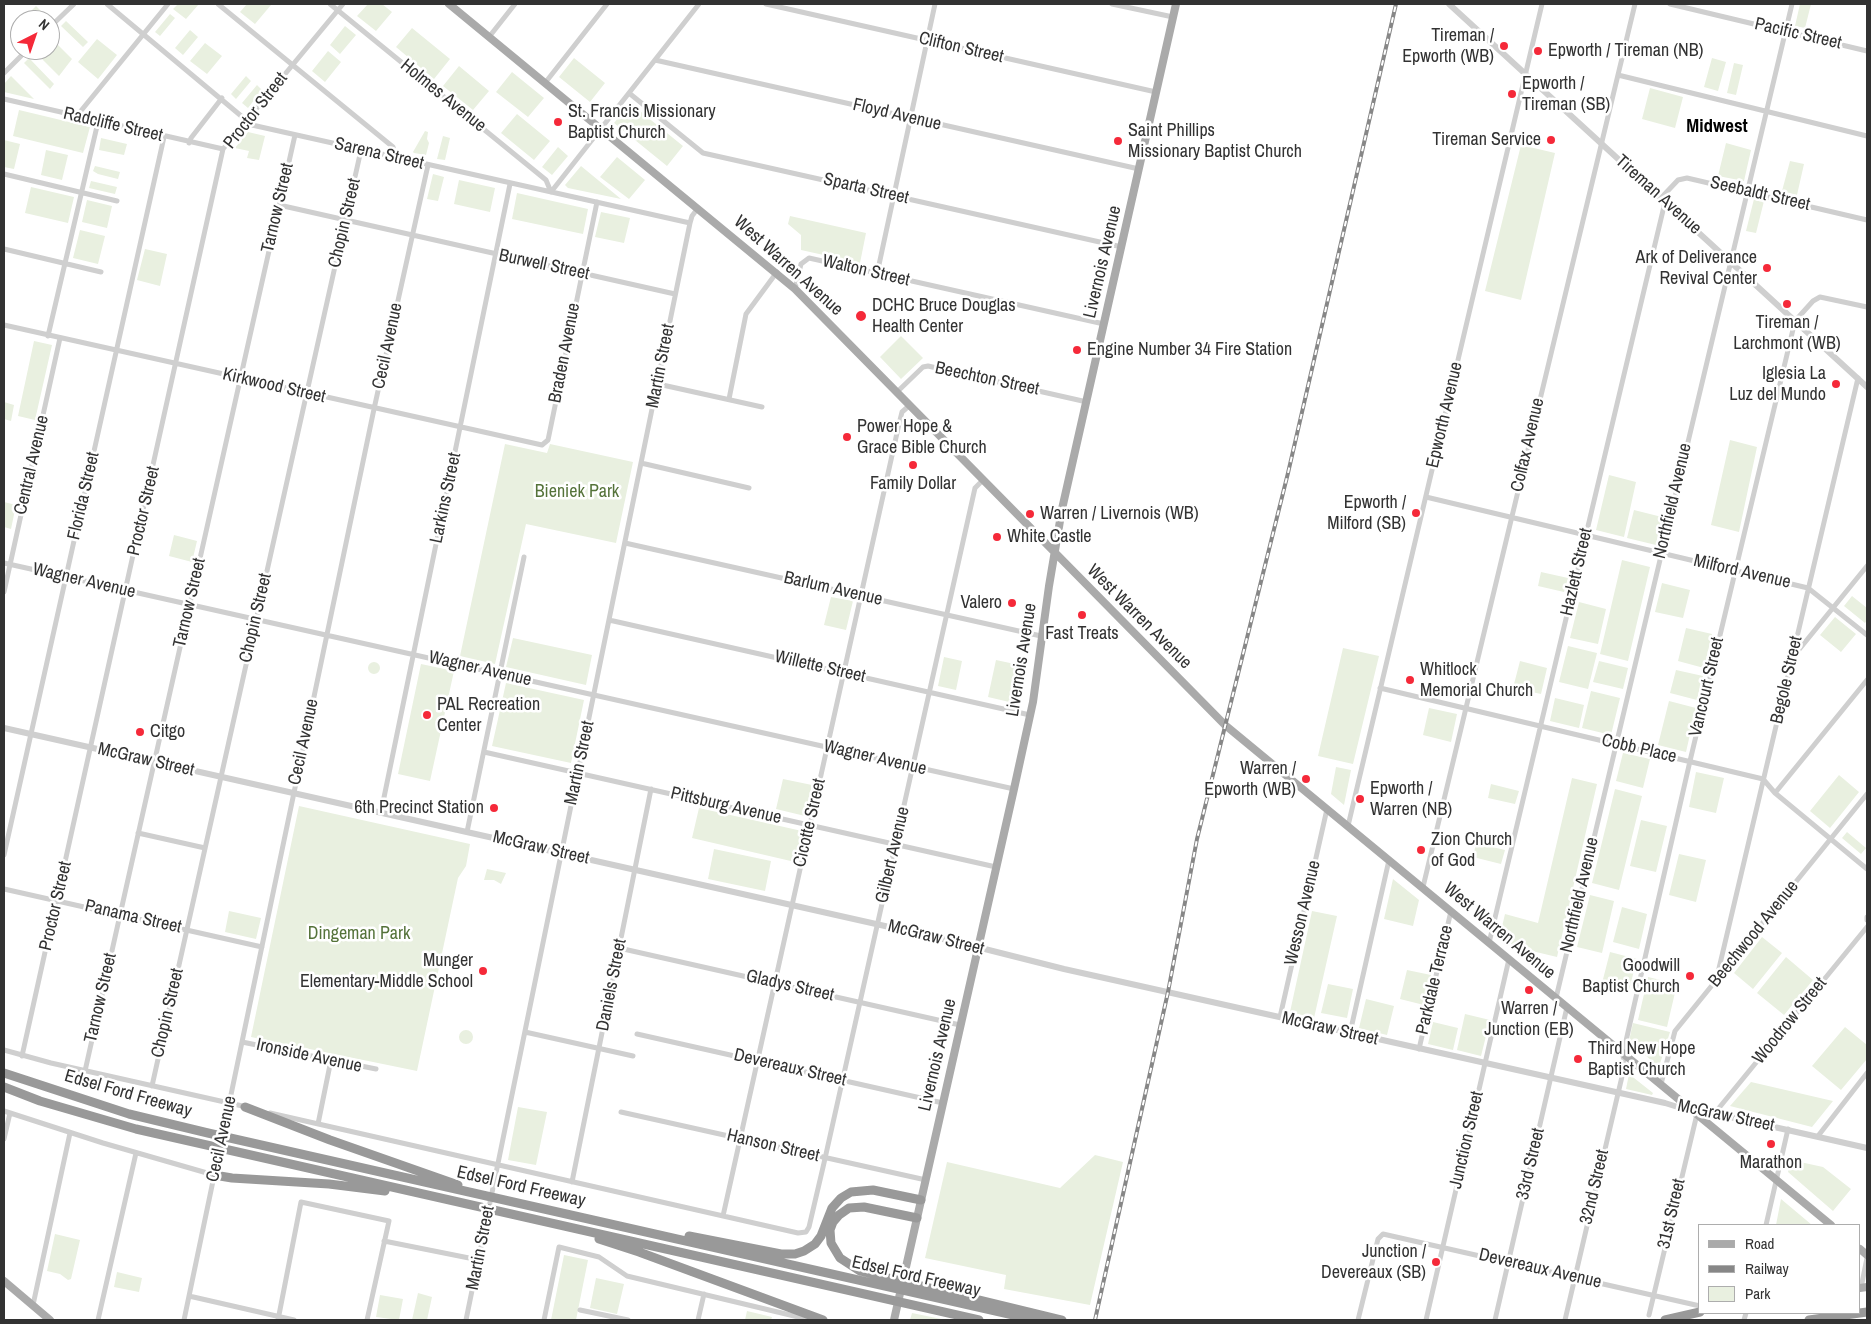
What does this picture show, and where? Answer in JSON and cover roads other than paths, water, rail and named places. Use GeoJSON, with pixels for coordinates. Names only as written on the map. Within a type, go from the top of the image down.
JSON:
{"type":"FeatureCollection","features":[{"type":"Feature","properties":{"kind":"highway","name":"Edsel Ford Freeway"},"geometry":{"type":"LineString","coordinates":[[4,1073],[129,1114],[1035,1320]]}},
{"type":"Feature","properties":{"kind":"highway","name":"Edsel Ford Freeway"},"geometry":{"type":"LineString","coordinates":[[4,1087],[136,1129],[979,1320]]}},
{"type":"Feature","properties":{"kind":"highway"},"geometry":{"type":"LineString","coordinates":[[245,1107],[260,1115],[481,1195]]}},
{"type":"Feature","properties":{"kind":"highway"},"geometry":{"type":"LineString","coordinates":[[214,1175],[232,1178],[329,1184],[407,1195],[438,1202],[468,1204]]}},
{"type":"Feature","properties":{"kind":"highway"},"geometry":{"type":"LineString","coordinates":[[626,1228],[654,1228],[788,1254],[804,1251],[815,1244],[822,1236],[832,1208],[841,1198],[851,1192],[873,1190],[921,1200]]}},
{"type":"Feature","properties":{"kind":"highway"},"geometry":{"type":"LineString","coordinates":[[917,1218],[864,1207],[849,1208],[833,1222],[830,1230],[831,1243],[847,1264],[866,1273],[978,1298],[1062,1320]]}},
{"type":"Feature","properties":{"kind":"highway"},"geometry":{"type":"LineString","coordinates":[[564,1226],[823,1320]]}},
{"type":"Feature","properties":{"kind":"highway"},"geometry":{"type":"LineString","coordinates":[[1666,1320],[1698,1312]]}},
{"type":"Feature","properties":{"kind":"highway"},"geometry":{"type":"LineString","coordinates":[[1809,1320],[1852,1314]]}},
{"type":"Feature","properties":{"kind":"main road","name":"West Warren Avenue"},"geometry":{"type":"LineString","coordinates":[[449,4],[796,289],[1225,724],[1830,1224]]}},
{"type":"Feature","properties":{"kind":"main road","name":"Livernois Avenue"},"geometry":{"type":"LineString","coordinates":[[894,1320],[1030,715],[1054,552],[1176,4]]}},
{"type":"Feature","properties":{"kind":"main road"},"geometry":{"type":"LineString","coordinates":[[4,1281],[50,1320]]}},
{"type":"Feature","properties":{"kind":"street"},"geometry":{"type":"LineString","coordinates":[[60,17],[74,4]]}},
{"type":"Feature","properties":{"kind":"street","name":"Sarena Street"},"geometry":{"type":"LineString","coordinates":[[107,4],[222,98],[252,125],[690,223]]}},
{"type":"Feature","properties":{"kind":"street"},"geometry":{"type":"LineString","coordinates":[[78,117],[80,112],[168,4]]}},
{"type":"Feature","properties":{"kind":"street"},"geometry":{"type":"LineString","coordinates":[[218,4],[393,147],[396,158]]}},
{"type":"Feature","properties":{"kind":"street","name":"Holmes Avenue"},"geometry":{"type":"LineString","coordinates":[[330,4],[546,180],[551,192]]}},
{"type":"Feature","properties":{"kind":"street","name":"Proctor Street"},"geometry":{"type":"LineString","coordinates":[[22,1056],[224,150],[343,4]]}},
{"type":"Feature","properties":{"kind":"street"},"geometry":{"type":"LineString","coordinates":[[489,37],[516,4]]}},
{"type":"Feature","properties":{"kind":"street"},"geometry":{"type":"LineString","coordinates":[[545,83],[607,4]]}},
{"type":"Feature","properties":{"kind":"street"},"geometry":{"type":"LineString","coordinates":[[551,192],[699,4]]}},
{"type":"Feature","properties":{"kind":"street","name":"Clifton Street"},"geometry":{"type":"LineString","coordinates":[[766,4],[1156,92]]}},
{"type":"Feature","properties":{"kind":"street"},"geometry":{"type":"LineString","coordinates":[[878,274],[893,195],[935,4]]}},
{"type":"Feature","properties":{"kind":"street"},"geometry":{"type":"LineString","coordinates":[[1112,4],[1173,17]]}},
{"type":"Feature","properties":{"kind":"street","name":"Tireman Avenue"},"geometry":{"type":"LineString","coordinates":[[1448,4],[1867,387]]}},
{"type":"Feature","properties":{"kind":"street","name":"Epworth Avenue"},"geometry":{"type":"LineString","coordinates":[[1348,826],[1542,4]]}},
{"type":"Feature","properties":{"kind":"street","name":"Colfax Avenue"},"geometry":{"type":"LineString","coordinates":[[1423,888],[1510,517],[1635,4]]}},
{"type":"Feature","properties":{"kind":"street","name":"Pacific Street"},"geometry":{"type":"LineString","coordinates":[[1670,4],[1867,51]]}},
{"type":"Feature","properties":{"kind":"street","name":"Northfield Avenue"},"geometry":{"type":"LineString","coordinates":[[1556,998],[1792,4]]}},
{"type":"Feature","properties":{"kind":"street"},"geometry":{"type":"LineString","coordinates":[[4,73],[17,60]]}},
{"type":"Feature","properties":{"kind":"street","name":"Floyd Avenue"},"geometry":{"type":"LineString","coordinates":[[655,60],[1139,169]]}},
{"type":"Feature","properties":{"kind":"street"},"geometry":{"type":"LineString","coordinates":[[1618,74],[1867,136]]}},
{"type":"Feature","properties":{"kind":"street","name":"Sparta Street"},"geometry":{"type":"LineString","coordinates":[[630,93],[702,153],[1122,247]]}},
{"type":"Feature","properties":{"kind":"street"},"geometry":{"type":"LineString","coordinates":[[189,143],[222,98]]}},
{"type":"Feature","properties":{"kind":"street","name":"Radcliffe Street"},"geometry":{"type":"LineString","coordinates":[[4,99],[224,150]]}},
{"type":"Feature","properties":{"kind":"street"},"geometry":{"type":"LineString","coordinates":[[48,336],[98,122]]}},
{"type":"Feature","properties":{"kind":"street","name":"Tarnow Street"},"geometry":{"type":"LineString","coordinates":[[85,1071],[295,135]]}},
{"type":"Feature","properties":{"kind":"street","name":"Florida Street"},"geometry":{"type":"LineString","coordinates":[[4,855],[164,137]]}},
{"type":"Feature","properties":{"kind":"street","name":"Chopin Street"},"geometry":{"type":"LineString","coordinates":[[152,1086],[361,150]]}},
{"type":"Feature","properties":{"kind":"street","name":"Cecil Avenue"},"geometry":{"type":"LineString","coordinates":[[184,1320],[374,409],[428,165]]}},
{"type":"Feature","properties":{"kind":"street"},"geometry":{"type":"LineString","coordinates":[[4,174],[117,201]]}},
{"type":"Feature","properties":{"kind":"street","name":"Seebaldt Street"},"geometry":{"type":"LineString","coordinates":[[1663,200],[1678,180],[1686,178],[1748,190],[1867,220]]}},
{"type":"Feature","properties":{"kind":"street","name":"Larkins Street"},"geometry":{"type":"LineString","coordinates":[[381,812],[510,184]]}},
{"type":"Feature","properties":{"kind":"street","name":"Hazlett Street"},"geometry":{"type":"LineString","coordinates":[[1489,942],[1542,726],[1663,200]]}},
{"type":"Feature","properties":{"kind":"street","name":"Braden Avenue"},"geometry":{"type":"LineString","coordinates":[[545,444],[548,440],[597,202]]}},
{"type":"Feature","properties":{"kind":"street","name":"Burwell Street"},"geometry":{"type":"LineString","coordinates":[[279,204],[676,294]]}},
{"type":"Feature","properties":{"kind":"street","name":"Martin Street"},"geometry":{"type":"LineString","coordinates":[[466,1320],[690,223],[698,207]]}},
{"type":"Feature","properties":{"kind":"street"},"geometry":{"type":"LineString","coordinates":[[4,249],[101,272]]}},
{"type":"Feature","properties":{"kind":"street","name":"Walton Street"},"geometry":{"type":"LineString","coordinates":[[796,289],[801,264],[809,258],[1104,324]]}},
{"type":"Feature","properties":{"kind":"street"},"geometry":{"type":"LineString","coordinates":[[728,400],[746,314],[777,272]]}},
{"type":"Feature","properties":{"kind":"street"},"geometry":{"type":"LineString","coordinates":[[1795,320],[1820,297],[1867,308]]}},
{"type":"Feature","properties":{"kind":"street","name":"Vancourt Street"},"geometry":{"type":"LineString","coordinates":[[1623,1054],[1690,761],[1795,320]]}},
{"type":"Feature","properties":{"kind":"street","name":"Kirkwood Street"},"geometry":{"type":"LineString","coordinates":[[4,325],[374,409],[540,445],[545,444]]}},
{"type":"Feature","properties":{"kind":"street","name":"Central Avenue"},"geometry":{"type":"LineString","coordinates":[[4,592],[7,564],[60,338]]}},
{"type":"Feature","properties":{"kind":"street","name":"Beechton Street"},"geometry":{"type":"LineString","coordinates":[[897,392],[923,367],[928,366],[1087,402]]}},
{"type":"Feature","properties":{"kind":"street","name":"Begole Street"},"geometry":{"type":"LineString","coordinates":[[1716,981],[1858,378]]}},
{"type":"Feature","properties":{"kind":"street"},"geometry":{"type":"LineString","coordinates":[[658,384],[762,407]]}},
{"type":"Feature","properties":{"kind":"street","name":"Cicotte Street"},"geometry":{"type":"LineString","coordinates":[[723,1216],[902,412],[910,405]]}},
{"type":"Feature","properties":{"kind":"street"},"geometry":{"type":"LineString","coordinates":[[641,464],[749,488]]}},
{"type":"Feature","properties":{"kind":"street","name":"Gilbert Avenue"},"geometry":{"type":"LineString","coordinates":[[723,1216],[798,1233],[806,1232],[809,1227],[976,488],[983,480]]}},
{"type":"Feature","properties":{"kind":"street","name":"Milford Avenue"},"geometry":{"type":"LineString","coordinates":[[1426,497],[1808,588],[1867,636]]}},
{"type":"Feature","properties":{"kind":"street","name":"Barlum Avenue"},"geometry":{"type":"LineString","coordinates":[[625,542],[1041,636]]}},
{"type":"Feature","properties":{"kind":"street"},"geometry":{"type":"LineString","coordinates":[[467,832],[524,558]]}},
{"type":"Feature","properties":{"kind":"street","name":"Wagner Avenue"},"geometry":{"type":"LineString","coordinates":[[7,564],[1014,789]]}},
{"type":"Feature","properties":{"kind":"street"},"geometry":{"type":"LineString","coordinates":[[1791,659],[1867,566]]}},
{"type":"Feature","properties":{"kind":"street","name":"Willette Street"},"geometry":{"type":"LineString","coordinates":[[609,620],[1030,715]]}},
{"type":"Feature","properties":{"kind":"street"},"geometry":{"type":"LineString","coordinates":[[1775,793],[1867,680]]}},
{"type":"Feature","properties":{"kind":"street","name":"Cobb Place"},"geometry":{"type":"LineString","coordinates":[[1380,688],[1763,779]]}},
{"type":"Feature","properties":{"kind":"street","name":"McGraw Street"},"geometry":{"type":"LineString","coordinates":[[4,728],[877,924],[1550,1079],[1665,1103],[1697,1114],[1714,1114],[1867,1148]]}},
{"type":"Feature","properties":{"kind":"street","name":"Pittsburg Avenue"},"geometry":{"type":"LineString","coordinates":[[484,752],[996,867]]}},
{"type":"Feature","properties":{"kind":"street"},"geometry":{"type":"LineString","coordinates":[[1763,779],[1775,793],[1867,869]]}},
{"type":"Feature","properties":{"kind":"street","name":"Daniels Street"},"geometry":{"type":"LineString","coordinates":[[572,1182],[651,789]]}},
{"type":"Feature","properties":{"kind":"street","name":"Beechwood Avenue"},"geometry":{"type":"LineString","coordinates":[[1661,1084],[1674,1033],[1867,794]]}},
{"type":"Feature","properties":{"kind":"street","name":"Wesson Avenue"},"geometry":{"type":"LineString","coordinates":[[1280,1018],[1327,809]]}},
{"type":"Feature","properties":{"kind":"street"},"geometry":{"type":"LineString","coordinates":[[138,834],[205,848]]}},
{"type":"Feature","properties":{"kind":"street"},"geometry":{"type":"LineString","coordinates":[[1350,1033],[1390,860]]}},
{"type":"Feature","properties":{"kind":"street","name":"Panama Street"},"geometry":{"type":"LineString","coordinates":[[4,889],[262,947]]}},
{"type":"Feature","properties":{"kind":"street","name":"Parkdale Terrace"},"geometry":{"type":"LineString","coordinates":[[1419,1049],[1451,911]]}},
{"type":"Feature","properties":{"kind":"street","name":"Woodrow Street"},"geometry":{"type":"LineString","coordinates":[[1714,1114],[1867,923]]}},
{"type":"Feature","properties":{"kind":"street","name":"Gladys Street"},"geometry":{"type":"LineString","coordinates":[[619,948],[960,1025]]}},
{"type":"Feature","properties":{"kind":"street","name":"Junction Street"},"geometry":{"type":"LineString","coordinates":[[1426,1320],[1509,959]]}},
{"type":"Feature","properties":{"kind":"street","name":"33rd Street"},"geometry":{"type":"LineString","coordinates":[[1496,1320],[1567,1007]]}},
{"type":"Feature","properties":{"kind":"street"},"geometry":{"type":"LineString","coordinates":[[525,1032],[633,1056]]}},
{"type":"Feature","properties":{"kind":"street","name":"Devereaux Street"},"geometry":{"type":"LineString","coordinates":[[637,1034],[943,1103]]}},
{"type":"Feature","properties":{"kind":"street","name":"Ironside Avenue"},"geometry":{"type":"LineString","coordinates":[[242,1042],[376,1070]]}},
{"type":"Feature","properties":{"kind":"street"},"geometry":{"type":"LineString","coordinates":[[4,1050],[85,1071],[723,1216]]}},
{"type":"Feature","properties":{"kind":"street","name":"32nd Street"},"geometry":{"type":"LineString","coordinates":[[1565,1320],[1624,1068],[1623,1054]]}},
{"type":"Feature","properties":{"kind":"street"},"geometry":{"type":"LineString","coordinates":[[318,1124],[331,1060]]}},
{"type":"Feature","properties":{"kind":"street"},"geometry":{"type":"LineString","coordinates":[[1818,1136],[1867,1072]]}},
{"type":"Feature","properties":{"kind":"street"},"geometry":{"type":"LineString","coordinates":[[4,1139],[7,1112],[70,1133],[214,1175]]}},
{"type":"Feature","properties":{"kind":"street","name":"Hanson Street"},"geometry":{"type":"LineString","coordinates":[[621,1112],[926,1180]]}},
{"type":"Feature","properties":{"kind":"street","name":"31st Street"},"geometry":{"type":"LineString","coordinates":[[1649,1315],[1697,1114]]}},
{"type":"Feature","properties":{"kind":"street"},"geometry":{"type":"LineString","coordinates":[[1766,1224],[1788,1129]]}},
{"type":"Feature","properties":{"kind":"street"},"geometry":{"type":"LineString","coordinates":[[33,1306],[70,1133]]}},
{"type":"Feature","properties":{"kind":"street"},"geometry":{"type":"LineString","coordinates":[[98,1320],[136,1153]]}},
{"type":"Feature","properties":{"kind":"street"},"geometry":{"type":"LineString","coordinates":[[278,1318],[301,1202],[389,1221],[368,1320]]}},
{"type":"Feature","properties":{"kind":"street","name":"Devereaux Avenue"},"geometry":{"type":"LineString","coordinates":[[1358,1320],[1380,1235],[1383,1234],[1698,1306]]}},
{"type":"Feature","properties":{"kind":"street"},"geometry":{"type":"LineString","coordinates":[[384,1241],[479,1260]]}},
{"type":"Feature","properties":{"kind":"street"},"geometry":{"type":"LineString","coordinates":[[544,1320],[559,1247],[599,1257],[627,1276],[704,1294],[790,1318],[811,1320]]}},
{"type":"Feature","properties":{"kind":"street"},"geometry":{"type":"LineString","coordinates":[[1863,1288],[1867,1257]]}},
{"type":"Feature","properties":{"kind":"street"},"geometry":{"type":"LineString","coordinates":[[698,1320],[704,1294]]}},
{"type":"Feature","properties":{"kind":"street"},"geometry":{"type":"LineString","coordinates":[[189,1296],[278,1318],[294,1320]]}},
{"type":"Feature","properties":{"kind":"street"},"geometry":{"type":"LineString","coordinates":[[580,1310],[628,1320]]}},
{"type":"Feature","properties":{"kind":"railway"},"geometry":{"type":"LineString","coordinates":[[1095,1320],[1168,992],[1197,839],[1288,473],[1396,4]]}},
{"type":"Feature","properties":{"kind":"place","name":"Tireman / Epworth (WB)"},"geometry":{"type":"Point","coordinates":[1504,46]}},
{"type":"Feature","properties":{"kind":"place","name":"Epworth / Tireman (NB)"},"geometry":{"type":"Point","coordinates":[1538,51]}},
{"type":"Feature","properties":{"kind":"place","name":"Epworth / Tireman (SB)"},"geometry":{"type":"Point","coordinates":[1512,94]}},
{"type":"Feature","properties":{"kind":"place","name":"St. Francis Missionary Baptist Church"},"geometry":{"type":"Point","coordinates":[558,122]}},
{"type":"Feature","properties":{"kind":"place","name":"Tireman Service"},"geometry":{"type":"Point","coordinates":[1551,140]}},
{"type":"Feature","properties":{"kind":"place","name":"Saint Phillips Missionary Baptist Church"},"geometry":{"type":"Point","coordinates":[1118,141]}},
{"type":"Feature","properties":{"kind":"place","name":"Ark of Deliverance Revival Center"},"geometry":{"type":"Point","coordinates":[1767,268]}},
{"type":"Feature","properties":{"kind":"place","name":"Tireman / Larchmont (WB)"},"geometry":{"type":"Point","coordinates":[1787,304]}},
{"type":"Feature","properties":{"kind":"place","name":"DCHC Bruce Douglas Health Center"},"geometry":{"type":"Point","coordinates":[861,316]}},
{"type":"Feature","properties":{"kind":"place","name":"Engine Number 34 Fire Station"},"geometry":{"type":"Point","coordinates":[1077,350]}},
{"type":"Feature","properties":{"kind":"place","name":"Iglesia La Luz del Mundo"},"geometry":{"type":"Point","coordinates":[1836,384]}},
{"type":"Feature","properties":{"kind":"place","name":"Power Hope & Grace Bible Church"},"geometry":{"type":"Point","coordinates":[847,437]}},
{"type":"Feature","properties":{"kind":"place","name":"Family Dollar"},"geometry":{"type":"Point","coordinates":[913,465]}},
{"type":"Feature","properties":{"kind":"place","name":"Epworth / Milford (SB)"},"geometry":{"type":"Point","coordinates":[1416,513]}},
{"type":"Feature","properties":{"kind":"place","name":"Warren / Livernois (WB)"},"geometry":{"type":"Point","coordinates":[1030,514]}},
{"type":"Feature","properties":{"kind":"place","name":"White Castle"},"geometry":{"type":"Point","coordinates":[997,537]}},
{"type":"Feature","properties":{"kind":"place","name":"Valero"},"geometry":{"type":"Point","coordinates":[1012,603]}},
{"type":"Feature","properties":{"kind":"place","name":"Fast Treats"},"geometry":{"type":"Point","coordinates":[1082,615]}},
{"type":"Feature","properties":{"kind":"place","name":"Whitlock Memorial Church"},"geometry":{"type":"Point","coordinates":[1410,680]}},
{"type":"Feature","properties":{"kind":"place","name":"PAL Recreation Center"},"geometry":{"type":"Point","coordinates":[427,715]}},
{"type":"Feature","properties":{"kind":"place","name":"Citgo"},"geometry":{"type":"Point","coordinates":[140,732]}},
{"type":"Feature","properties":{"kind":"place","name":"Warren / Epworth (WB)"},"geometry":{"type":"Point","coordinates":[1306,779]}},
{"type":"Feature","properties":{"kind":"place","name":"Epworth / Warren (NB)"},"geometry":{"type":"Point","coordinates":[1360,799]}},
{"type":"Feature","properties":{"kind":"place","name":"6th Precinct Station"},"geometry":{"type":"Point","coordinates":[494,808]}},
{"type":"Feature","properties":{"kind":"place","name":"Zion Church of God"},"geometry":{"type":"Point","coordinates":[1421,850]}},
{"type":"Feature","properties":{"kind":"place","name":"Munger Elementary-Middle School"},"geometry":{"type":"Point","coordinates":[483,971]}},
{"type":"Feature","properties":{"kind":"place","name":"Goodwill Baptist Church"},"geometry":{"type":"Point","coordinates":[1690,976]}},
{"type":"Feature","properties":{"kind":"place","name":"Warren / Junction (EB)"},"geometry":{"type":"Point","coordinates":[1529,990]}},
{"type":"Feature","properties":{"kind":"place","name":"Third New Hope Baptist Church"},"geometry":{"type":"Point","coordinates":[1578,1059]}},
{"type":"Feature","properties":{"kind":"place","name":"Marathon"},"geometry":{"type":"Point","coordinates":[1771,1144]}},
{"type":"Feature","properties":{"kind":"place","name":"Junction / Devereaux (SB)"},"geometry":{"type":"Point","coordinates":[1436,1262]}},
{"type":"Feature","properties":{"kind":"district","name":"Midwest"},"geometry":{"type":"Point","coordinates":[1717,127]}},
{"type":"Feature","properties":{"kind":"park label","name":"Bieniek Park"},"geometry":{"type":"Point","coordinates":[577,492]}},
{"type":"Feature","properties":{"kind":"park label","name":"Dingeman Park"},"geometry":{"type":"Point","coordinates":[359,934]}}]}
